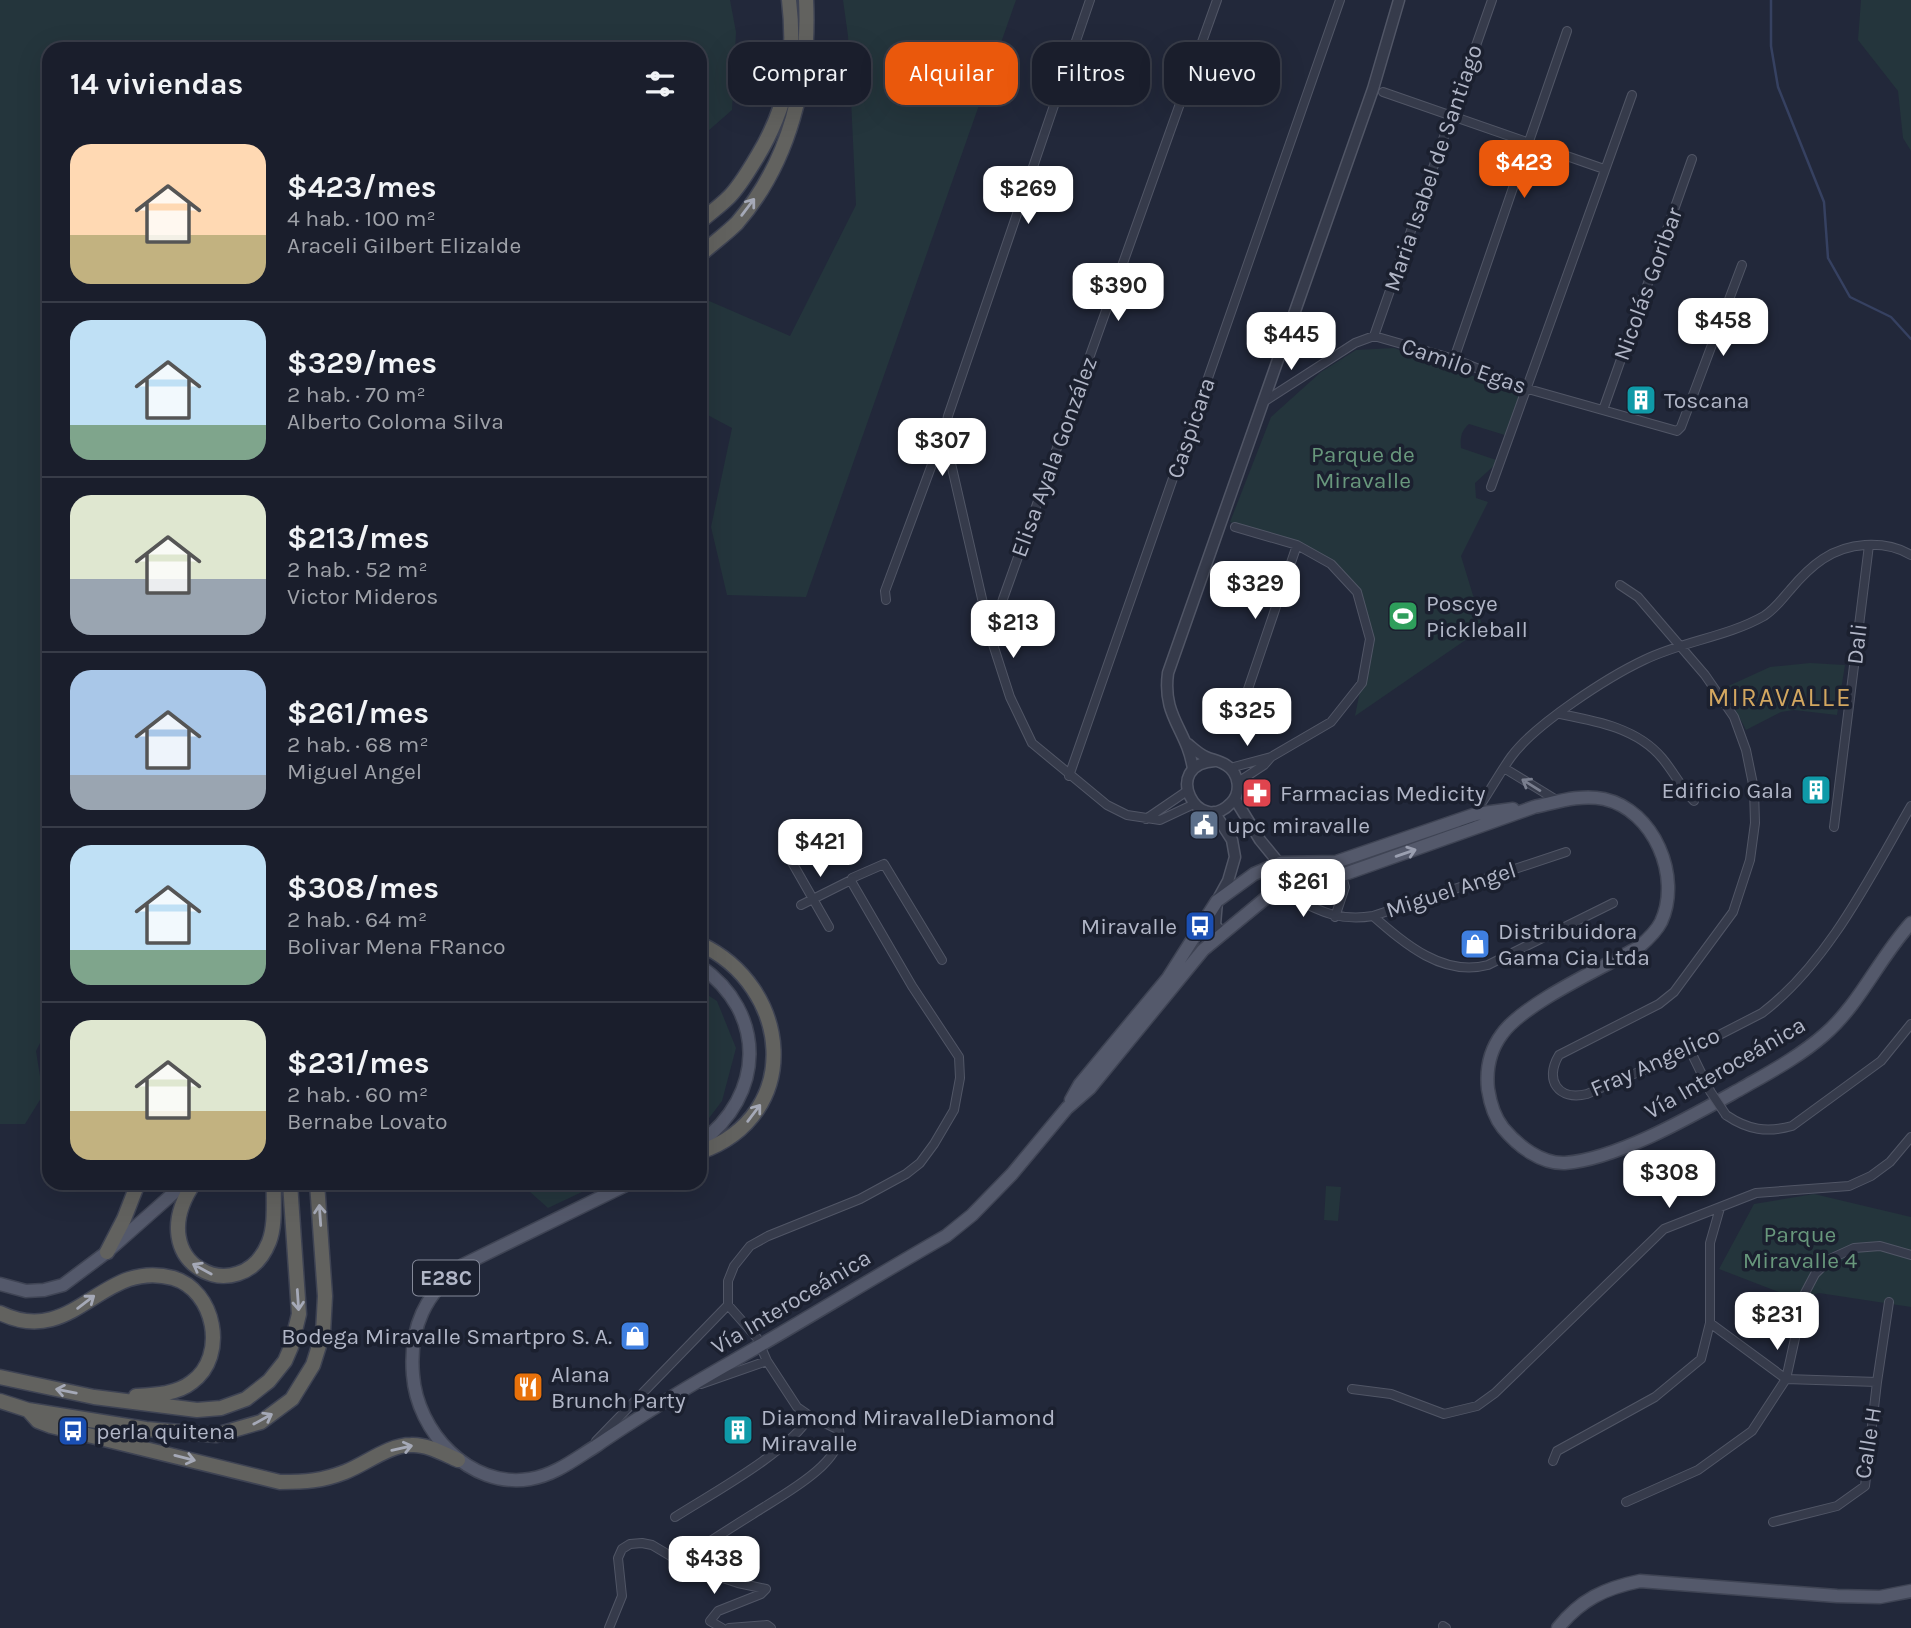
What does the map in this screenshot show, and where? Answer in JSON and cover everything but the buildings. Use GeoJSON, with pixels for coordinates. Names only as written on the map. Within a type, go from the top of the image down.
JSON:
{"type":"FeatureCollection","features":[{"type":"Feature","properties":{"kind":"highway"},"geometry":{"type":"LineString","coordinates":[[707,216],[731,195],[774,130],[791,66],[793,32],[789,0]]}},
{"type":"Feature","properties":{"kind":"highway"},"geometry":{"type":"LineString","coordinates":[[707,249],[736,224],[765,186],[790,128],[805,65],[808,32],[806,0]]}},
{"type":"Feature","properties":{"kind":"highway"},"geometry":{"type":"LineString","coordinates":[[707,948],[733,965],[757,996],[771,1034],[774,1057],[771,1085],[757,1111],[737,1132],[707,1149]]}},
{"type":"Feature","properties":{"kind":"highway"},"geometry":{"type":"LineString","coordinates":[[107,1252],[135,1190]]}},
{"type":"Feature","properties":{"kind":"highway"},"geometry":{"type":"LineString","coordinates":[[189,1190],[178,1218],[177,1230],[184,1253],[190,1262],[206,1273],[227,1275],[251,1265],[259,1258],[269,1241],[273,1190]]}},
{"type":"Feature","properties":{"kind":"highway"},"geometry":{"type":"LineString","coordinates":[[0,1377],[94,1397],[197,1410],[221,1408],[246,1399],[269,1381],[288,1354],[299,1314],[290,1190]]}},
{"type":"Feature","properties":{"kind":"highway"},"geometry":{"type":"LineString","coordinates":[[0,1401],[28,1410],[146,1429],[216,1435],[261,1422],[292,1398],[313,1365],[323,1333],[325,1296],[317,1190]]}},
{"type":"Feature","properties":{"kind":"highway"},"geometry":{"type":"LineString","coordinates":[[0,1313],[25,1322],[45,1322],[72,1312],[99,1293],[133,1278],[164,1277],[188,1286],[207,1308],[214,1332],[209,1361],[203,1372],[181,1389],[165,1393],[94,1397]]}},
{"type":"Feature","properties":{"kind":"highway"},"geometry":{"type":"LineString","coordinates":[[28,1410],[38,1421],[51,1426],[280,1482],[314,1482],[346,1472],[397,1447],[411,1444],[424,1446],[458,1460]]}},
{"type":"Feature","properties":{"kind":"main road","name":"Vía Interoceánica"},"geometry":{"type":"LineString","coordinates":[[616,1190],[463,1265],[448,1276],[425,1303],[412,1343],[415,1392],[428,1425],[458,1460],[486,1474],[528,1479],[563,1467],[687,1387],[955,1229],[1012,1174],[1067,1108],[1090,1088],[1203,950],[1267,897],[1342,875],[1534,807],[1559,801],[1593,797],[1606,799],[1636,817],[1658,845],[1664,861],[1668,891],[1661,923],[1639,947],[1532,1007],[1502,1033],[1492,1052],[1487,1077],[1490,1099],[1502,1126],[1519,1144],[1540,1159],[1564,1163],[1605,1155],[1692,1116],[1790,1060],[1824,1035],[1849,1010],[1908,926],[1911,915]]}},
{"type":"Feature","properties":{"kind":"main road","name":"Vía Interoceánica"},"geometry":{"type":"LineString","coordinates":[[1067,1108],[1080,1084],[1168,978],[1217,901],[1254,874],[1280,863],[1337,861],[1476,814],[1534,807]]}},
{"type":"Feature","properties":{"kind":"main road"},"geometry":{"type":"LineString","coordinates":[[707,971],[727,988],[736,1001],[747,1028],[749,1044],[749,1062],[741,1094],[721,1124],[707,1137]]}},
{"type":"Feature","properties":{"kind":"main road"},"geometry":{"type":"LineString","coordinates":[[0,1284],[26,1291],[63,1285],[107,1252],[177,1190]]}},
{"type":"Feature","properties":{"kind":"main road"},"geometry":{"type":"LineString","coordinates":[[1558,1628],[1568,1615],[1592,1598],[1613,1587],[1640,1581],[1837,1596],[1880,1597],[1911,1591]]}},
{"type":"Feature","properties":{"kind":"street"},"geometry":{"type":"LineString","coordinates":[[942,446],[948,416],[1090,0]]}},
{"type":"Feature","properties":{"kind":"street","name":"Elisa Ayala González"},"geometry":{"type":"LineString","coordinates":[[991,638],[1217,0]]}},
{"type":"Feature","properties":{"kind":"street","name":"Caspicara"},"geometry":{"type":"LineString","coordinates":[[1069,776],[1340,0]]}},
{"type":"Feature","properties":{"kind":"street"},"geometry":{"type":"LineString","coordinates":[[1193,769],[1188,744],[1169,707],[1166,689],[1168,673],[1373,89],[1399,0]]}},
{"type":"Feature","properties":{"kind":"street","name":"Maria Isabel de Santiago"},"geometry":{"type":"LineString","coordinates":[[1374,336],[1492,0]]}},
{"type":"Feature","properties":{"kind":"street"},"geometry":{"type":"LineString","coordinates":[[1454,359],[1567,31]]}},
{"type":"Feature","properties":{"kind":"street"},"geometry":{"type":"LineString","coordinates":[[1383,92],[1604,169]]}},
{"type":"Feature","properties":{"kind":"street"},"geometry":{"type":"LineString","coordinates":[[1491,487],[1632,95]]}},
{"type":"Feature","properties":{"kind":"street","name":"Nicolás Goribar"},"geometry":{"type":"LineString","coordinates":[[1603,410],[1692,159]]}},
{"type":"Feature","properties":{"kind":"street","name":"Camilo Egas"},"geometry":{"type":"LineString","coordinates":[[1265,401],[1354,343],[1374,336],[1454,359],[1528,388],[1676,431],[1681,427],[1742,265]]}},
{"type":"Feature","properties":{"kind":"street"},"geometry":{"type":"LineString","coordinates":[[886,600],[885,591],[936,448],[942,446],[949,449],[991,638],[1010,697],[1032,743],[1107,805],[1127,815],[1160,820],[1194,804]]}},
{"type":"Feature","properties":{"kind":"street"},"geometry":{"type":"LineString","coordinates":[[933,459],[942,464],[950,458]]}},
{"type":"Feature","properties":{"kind":"street"},"geometry":{"type":"LineString","coordinates":[[1230,768],[1271,757],[1331,722],[1362,683],[1370,639],[1357,592],[1331,565],[1297,545],[1235,527]]}},
{"type":"Feature","properties":{"kind":"street"},"geometry":{"type":"LineString","coordinates":[[1239,708],[1246,695],[1297,545]]}},
{"type":"Feature","properties":{"kind":"street"},"geometry":{"type":"LineString","coordinates":[[1459,834],[1476,814],[1504,768],[1525,741],[1615,676],[1645,659],[1726,632],[1765,615],[1825,556],[1854,546],[1869,545],[1893,547],[1911,555]]}},
{"type":"Feature","properties":{"kind":"street","name":"Dali"},"geometry":{"type":"LineString","coordinates":[[1834,827],[1869,545]]}},
{"type":"Feature","properties":{"kind":"street","name":"Fray Angelico"},"geometry":{"type":"LineString","coordinates":[[1620,585],[1638,597],[1721,697],[1734,717],[1746,750],[1754,789],[1755,823],[1751,860],[1733,912],[1674,992],[1659,1004],[1568,1048],[1559,1055],[1552,1066],[1552,1077],[1556,1086],[1565,1094],[1575,1097],[1587,1094],[1690,1049],[1762,1013],[1805,974],[1843,920],[1911,806]]}},
{"type":"Feature","properties":{"kind":"street"},"geometry":{"type":"LineString","coordinates":[[982,601],[992,606],[1003,599]]}},
{"type":"Feature","properties":{"kind":"street"},"geometry":{"type":"LineString","coordinates":[[1560,714],[1594,720],[1638,738],[1652,747],[1695,801]]}},
{"type":"Feature","properties":{"kind":"street"},"geometry":{"type":"LineString","coordinates":[[1188,744],[1203,756],[1215,761],[1230,768],[1238,782],[1234,799],[1222,810],[1214,812],[1194,804],[1187,790],[1189,775],[1193,769],[1207,761],[1215,761]]}},
{"type":"Feature","properties":{"kind":"street"},"geometry":{"type":"LineString","coordinates":[[1238,782],[1264,765],[1271,757]]}},
{"type":"Feature","properties":{"kind":"street"},"geometry":{"type":"LineString","coordinates":[[1504,768],[1559,801]]}},
{"type":"Feature","properties":{"kind":"street"},"geometry":{"type":"LineString","coordinates":[[1146,819],[1187,790]]}},
{"type":"Feature","properties":{"kind":"street"},"geometry":{"type":"LineString","coordinates":[[1234,799],[1260,840],[1287,873],[1286,882],[1267,897]]}},
{"type":"Feature","properties":{"kind":"street"},"geometry":{"type":"LineString","coordinates":[[1214,812],[1232,841],[1235,857],[1231,874],[1217,901],[1215,925],[1222,933]]}},
{"type":"Feature","properties":{"kind":"street","name":"Miguel Angel"},"geometry":{"type":"LineString","coordinates":[[1284,892],[1335,917],[1354,919],[1373,916],[1566,852]]}},
{"type":"Feature","properties":{"kind":"street"},"geometry":{"type":"LineString","coordinates":[[789,857],[829,927]]}},
{"type":"Feature","properties":{"kind":"street"},"geometry":{"type":"LineString","coordinates":[[1335,917],[1345,887],[1337,861]]}},
{"type":"Feature","properties":{"kind":"street"},"geometry":{"type":"LineString","coordinates":[[801,905],[884,864],[942,960]]}},
{"type":"Feature","properties":{"kind":"street"},"geometry":{"type":"LineString","coordinates":[[680,1561],[790,1492],[833,1453],[839,1443],[839,1430],[797,1407],[767,1361],[762,1345],[728,1304],[728,1281],[734,1266],[750,1246],[768,1236],[860,1199],[906,1174],[920,1163],[954,1110],[960,1078],[960,1057],[912,986],[851,880]]}},
{"type":"Feature","properties":{"kind":"street"},"geometry":{"type":"LineString","coordinates":[[1373,916],[1416,951],[1453,967],[1473,969],[1488,965],[1613,903]]}},
{"type":"Feature","properties":{"kind":"street"},"geometry":{"type":"LineString","coordinates":[[1690,1049],[1710,1091],[1726,1115],[1753,1129],[1777,1130],[1792,1126],[1881,1061],[1911,1024]]}},
{"type":"Feature","properties":{"kind":"street"},"geometry":{"type":"LineString","coordinates":[[1352,1389],[1391,1394],[1444,1414],[1477,1406],[1495,1393],[1664,1229],[1756,1193],[1849,1186],[1871,1177],[1890,1162],[1911,1137]]}},
{"type":"Feature","properties":{"kind":"street"},"geometry":{"type":"LineString","coordinates":[[1553,1461],[1558,1451],[1655,1397],[1701,1359],[1710,1323],[1710,1243],[1720,1208]]}},
{"type":"Feature","properties":{"kind":"street"},"geometry":{"type":"LineString","coordinates":[[1626,1502],[1698,1470],[1752,1432],[1786,1379],[1805,1293],[1815,1274],[1830,1259],[1854,1248],[1880,1246],[1911,1255]]}},
{"type":"Feature","properties":{"kind":"street","name":"Calle H"},"geometry":{"type":"LineString","coordinates":[[1773,1522],[1837,1506],[1865,1486],[1889,1302]]}},
{"type":"Feature","properties":{"kind":"street"},"geometry":{"type":"LineString","coordinates":[[585,1453],[728,1304]]}},
{"type":"Feature","properties":{"kind":"street"},"geometry":{"type":"LineString","coordinates":[[1710,1323],[1786,1379],[1877,1382]]}},
{"type":"Feature","properties":{"kind":"street"},"geometry":{"type":"LineString","coordinates":[[687,1387],[718,1380],[767,1361]]}},
{"type":"Feature","properties":{"kind":"street"},"geometry":{"type":"LineString","coordinates":[[675,1517],[746,1472],[786,1442],[810,1416]]}},
{"type":"Feature","properties":{"kind":"street"},"geometry":{"type":"LineString","coordinates":[[610,1628],[622,1596],[618,1558],[622,1549],[630,1544],[642,1543],[652,1545],[709,1574],[766,1589],[761,1594],[718,1611],[710,1620],[722,1628]]}},
{"type":"Feature","properties":{"kind":"street"},"geometry":{"type":"LineString","coordinates":[[729,1628],[767,1625],[771,1628]]}},
{"type":"Feature","properties":{"kind":"green space"},"geometry":{"type":"Polygon","coordinates":[[[0,0],[730,0],[736,32],[735,42],[728,42],[728,105],[732,105],[732,110],[707,132],[707,42],[42,42],[42,1039],[36,1051],[42,1097],[25,1124],[0,1124],[0,0]]]}},
{"type":"Feature","properties":{"kind":"green space"},"geometry":{"type":"Polygon","coordinates":[[[843,0],[1016,0],[1001,42],[885,42],[885,105],[979,105],[806,597],[727,595],[711,527],[732,428],[707,415],[707,300],[790,336],[856,205],[851,105],[871,105],[871,42],[848,42],[843,0]]]}},
{"type":"Feature","properties":{"kind":"green space"},"geometry":{"type":"Polygon","coordinates":[[[1861,0],[1911,0],[1911,151],[1903,138],[1898,91],[1858,40],[1861,0]]]}},
{"type":"Feature","properties":{"kind":"green space","name":"Parque de Miravalle"},"geometry":{"type":"Polygon","coordinates":[[[1394,348],[1521,393],[1508,436],[1469,424],[1461,438],[1461,448],[1499,461],[1475,483],[1476,498],[1488,502],[1461,556],[1483,628],[1355,716],[1370,641],[1358,596],[1332,566],[1297,543],[1230,522],[1271,417],[1321,372],[1356,350],[1394,348]]]}},
{"type":"Feature","properties":{"kind":"green space"},"geometry":{"type":"Polygon","coordinates":[[[1810,663],[1845,665],[1837,715],[1794,710],[1781,712],[1746,730],[1724,688],[1770,667],[1810,663]]]}},
{"type":"Feature","properties":{"kind":"green space"},"geometry":{"type":"Polygon","coordinates":[[[707,995],[717,1001],[736,1048],[722,1101],[707,1121],[707,995]]]}},
{"type":"Feature","properties":{"kind":"green space"},"geometry":{"type":"Polygon","coordinates":[[[1326,1186],[1341,1187],[1338,1221],[1324,1220],[1326,1186]]]}},
{"type":"Feature","properties":{"kind":"green space"},"geometry":{"type":"Polygon","coordinates":[[[528,1190],[586,1190],[548,1208],[528,1190]]]}},
{"type":"Feature","properties":{"kind":"green space","name":"Parque Miravalle 4"},"geometry":{"type":"Polygon","coordinates":[[[1814,1194],[1911,1217],[1911,1307],[1819,1293],[1797,1299],[1719,1269],[1754,1204],[1814,1194]]]}},
{"type":"Feature","properties":{"kind":"waterway"},"geometry":{"type":"LineString","coordinates":[[1771,0],[1771,46],[1778,87],[1824,202],[1828,258],[1850,297],[1891,317],[1911,339]]}},
{"type":"Feature","properties":{"kind":"place","name":"Toscana"},"geometry":{"type":"Point","coordinates":[1641,400]}},
{"type":"Feature","properties":{"kind":"place","name":"Poscye Pickleball"},"geometry":{"type":"Point","coordinates":[1403,616]}},
{"type":"Feature","properties":{"kind":"place","name":"Edificio Gala"},"geometry":{"type":"Point","coordinates":[1816,790]}},
{"type":"Feature","properties":{"kind":"place","name":"Farmacias Medicity"},"geometry":{"type":"Point","coordinates":[1257,793]}},
{"type":"Feature","properties":{"kind":"place","name":"upc miravalle"},"geometry":{"type":"Point","coordinates":[1204,825]}},
{"type":"Feature","properties":{"kind":"place","name":"Miravalle"},"geometry":{"type":"Point","coordinates":[1200,926]}},
{"type":"Feature","properties":{"kind":"place","name":"Distribuidora Gama Cia Ltda"},"geometry":{"type":"Point","coordinates":[1475,944]}},
{"type":"Feature","properties":{"kind":"place","name":"Bodega Miravalle Smartpro S. A."},"geometry":{"type":"Point","coordinates":[635,1336]}},
{"type":"Feature","properties":{"kind":"place","name":"Alana Brunch Party"},"geometry":{"type":"Point","coordinates":[528,1387]}},
{"type":"Feature","properties":{"kind":"place","name":"Diamond MiravalleDiamond Miravalle"},"geometry":{"type":"Point","coordinates":[738,1430]}},
{"type":"Feature","properties":{"kind":"place","name":"perla quitena"},"geometry":{"type":"Point","coordinates":[73,1431]}},
{"type":"Feature","properties":{"kind":"district","name":"MIRAVALLE"},"geometry":{"type":"Point","coordinates":[1780,697]}}]}
